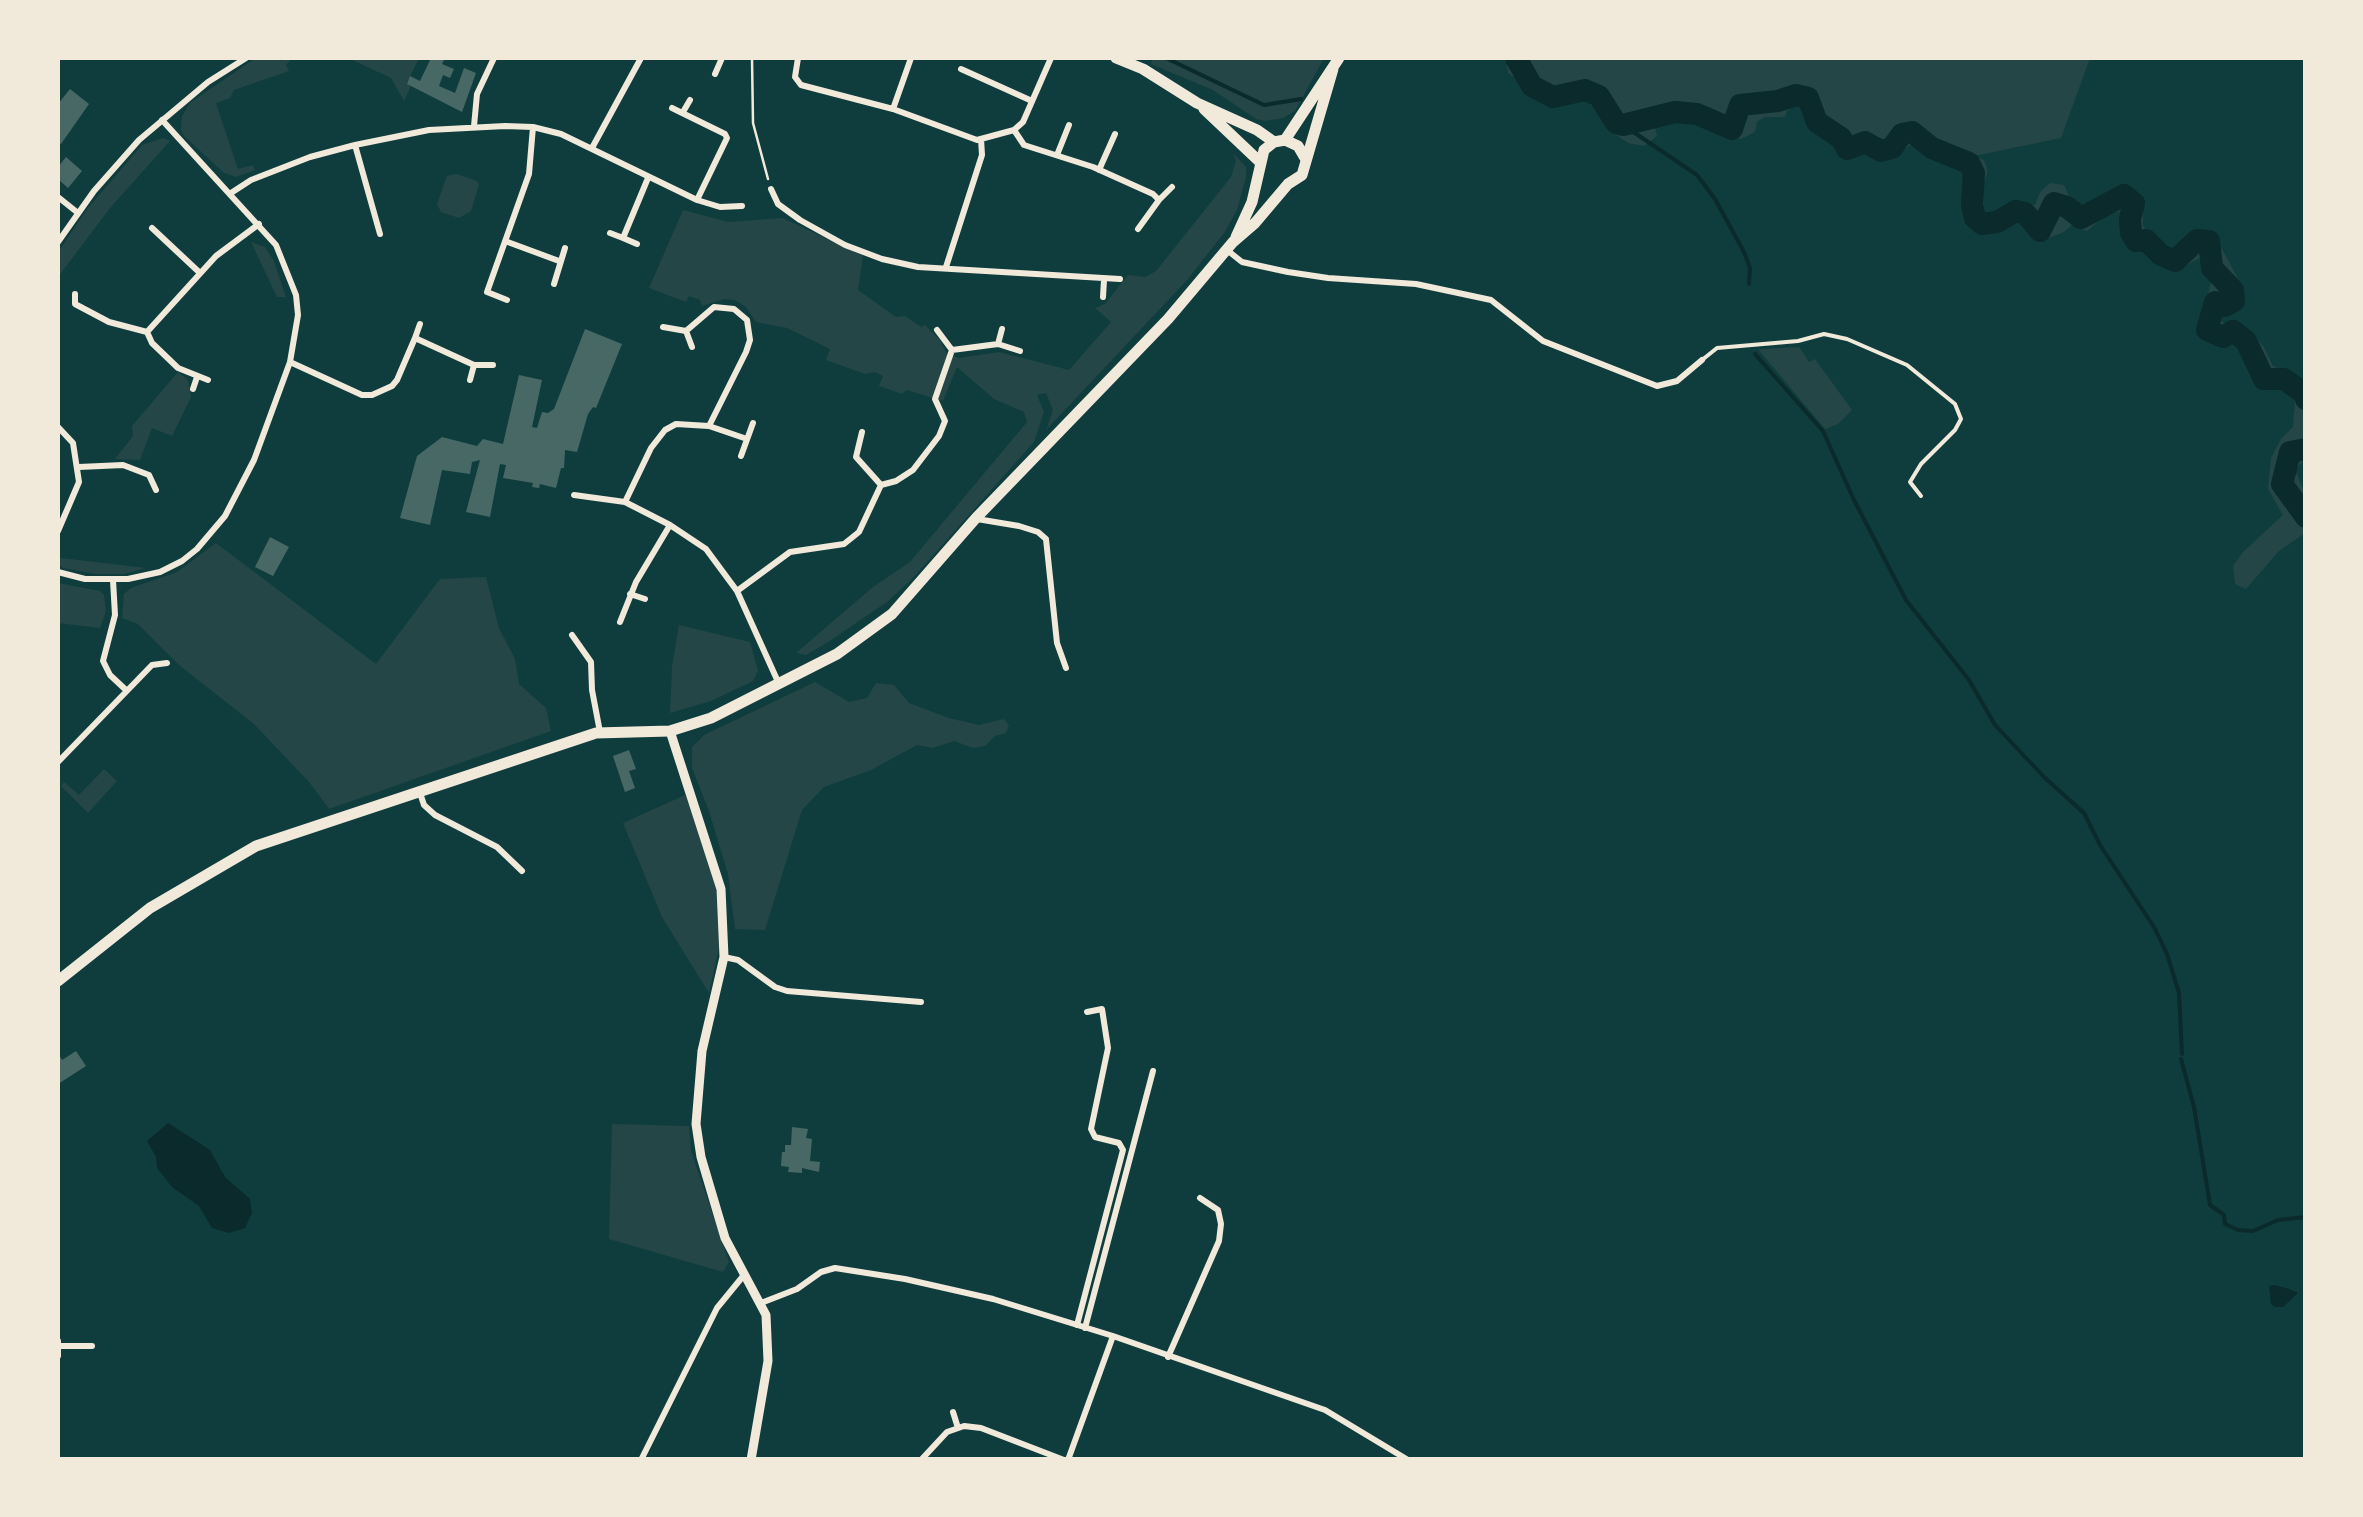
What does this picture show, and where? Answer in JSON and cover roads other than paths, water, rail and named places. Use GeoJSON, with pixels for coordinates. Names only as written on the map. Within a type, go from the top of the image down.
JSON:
{"type":"FeatureCollection","features":[{"type":"Feature","properties":{"kind":"main road"},"geometry":{"type":"LineString","coordinates":[[1116,58],[1143,69],[1198,103],[1298,146],[1305,158]]}},
{"type":"Feature","properties":{"kind":"main road"},"geometry":{"type":"LineString","coordinates":[[1230,246],[1264,150],[1280,141],[1336,63]]}},
{"type":"Feature","properties":{"kind":"main road"},"geometry":{"type":"LineString","coordinates":[[58,981],[150,908],[222,863],[288,833],[600,732],[670,731],[711,718],[837,654],[892,614],[976,518],[1168,320],[1288,184],[1302,174],[1336,63]]}},
{"type":"Feature","properties":{"kind":"main road"},"geometry":{"type":"LineString","coordinates":[[1198,103],[1272,182],[1288,184]]}},
{"type":"Feature","properties":{"kind":"street"},"geometry":{"type":"LineString","coordinates":[[58,242],[115,166],[162,120],[208,82],[246,58]]}},
{"type":"Feature","properties":{"kind":"street"},"geometry":{"type":"LineString","coordinates":[[474,126],[477,94],[494,58]]}},
{"type":"Feature","properties":{"kind":"street"},"geometry":{"type":"LineString","coordinates":[[592,148],[641,58]]}},
{"type":"Feature","properties":{"kind":"street"},"geometry":{"type":"LineString","coordinates":[[714,74],[722,58]]}},
{"type":"Feature","properties":{"kind":"street"},"geometry":{"type":"LineString","coordinates":[[798,58],[798,84],[892,109],[973,140],[1014,130],[1026,117],[1051,58]]}},
{"type":"Feature","properties":{"kind":"street"},"geometry":{"type":"LineString","coordinates":[[892,109],[911,58]]}},
{"type":"Feature","properties":{"kind":"street"},"geometry":{"type":"LineString","coordinates":[[960,69],[1033,102]]}},
{"type":"Feature","properties":{"kind":"street"},"geometry":{"type":"LineString","coordinates":[[682,112],[690,100]]}},
{"type":"Feature","properties":{"kind":"street"},"geometry":{"type":"LineString","coordinates":[[672,108],[727,138],[697,200]]}},
{"type":"Feature","properties":{"kind":"street"},"geometry":{"type":"LineString","coordinates":[[58,572],[113,580],[143,577],[171,567],[196,550],[216,528],[259,449],[290,362],[298,314],[287,267],[260,224],[162,120]]}},
{"type":"Feature","properties":{"kind":"street"},"geometry":{"type":"LineString","coordinates":[[1057,155],[1069,125]]}},
{"type":"Feature","properties":{"kind":"street"},"geometry":{"type":"LineString","coordinates":[[231,193],[251,180],[310,157],[355,145],[429,130],[532,127],[561,134],[697,200],[720,207],[742,206]]}},
{"type":"Feature","properties":{"kind":"street"},"geometry":{"type":"LineString","coordinates":[[507,300],[487,292],[530,174],[532,127]]}},
{"type":"Feature","properties":{"kind":"street"},"geometry":{"type":"LineString","coordinates":[[1014,130],[1024,144],[1100,170],[1159,200]]}},
{"type":"Feature","properties":{"kind":"street"},"geometry":{"type":"LineString","coordinates":[[1100,170],[1116,134]]}},
{"type":"Feature","properties":{"kind":"street"},"geometry":{"type":"LineString","coordinates":[[945,268],[982,155],[982,140]]}},
{"type":"Feature","properties":{"kind":"street"},"geometry":{"type":"LineString","coordinates":[[355,145],[380,234]]}},
{"type":"Feature","properties":{"kind":"street"},"geometry":{"type":"LineString","coordinates":[[623,238],[648,178]]}},
{"type":"Feature","properties":{"kind":"street"},"geometry":{"type":"LineString","coordinates":[[1138,230],[1172,187]]}},
{"type":"Feature","properties":{"kind":"street"},"geometry":{"type":"LineString","coordinates":[[771,189],[778,204],[846,245],[882,259],[918,267],[1120,279]]}},
{"type":"Feature","properties":{"kind":"street"},"geometry":{"type":"LineString","coordinates":[[58,198],[78,213]]}},
{"type":"Feature","properties":{"kind":"street"},"geometry":{"type":"LineString","coordinates":[[147,332],[200,273],[260,224]]}},
{"type":"Feature","properties":{"kind":"street"},"geometry":{"type":"LineString","coordinates":[[152,228],[200,273]]}},
{"type":"Feature","properties":{"kind":"street"},"geometry":{"type":"LineString","coordinates":[[610,233],[637,244]]}},
{"type":"Feature","properties":{"kind":"street"},"geometry":{"type":"LineString","coordinates":[[504,241],[560,261]]}},
{"type":"Feature","properties":{"kind":"street"},"geometry":{"type":"LineString","coordinates":[[1230,246],[1251,265],[1307,276],[1416,284],[1491,300],[1543,340],[1657,386],[1678,381],[1702,360]]}},
{"type":"Feature","properties":{"kind":"street"},"geometry":{"type":"LineString","coordinates":[[554,284],[565,248]]}},
{"type":"Feature","properties":{"kind":"street"},"geometry":{"type":"LineString","coordinates":[[1103,296],[1104,280]]}},
{"type":"Feature","properties":{"kind":"street"},"geometry":{"type":"LineString","coordinates":[[75,294],[75,304]]}},
{"type":"Feature","properties":{"kind":"street"},"geometry":{"type":"LineString","coordinates":[[75,304],[109,322],[147,332],[162,354],[208,380]]}},
{"type":"Feature","properties":{"kind":"street"},"geometry":{"type":"LineString","coordinates":[[67,309],[75,304]]}},
{"type":"Feature","properties":{"kind":"street"},"geometry":{"type":"LineString","coordinates":[[686,331],[714,307],[724,306],[744,316],[750,330],[746,352],[709,426]]}},
{"type":"Feature","properties":{"kind":"street"},"geometry":{"type":"LineString","coordinates":[[290,362],[362,395],[372,395],[398,380],[420,324]]}},
{"type":"Feature","properties":{"kind":"street"},"geometry":{"type":"LineString","coordinates":[[663,327],[686,331]]}},
{"type":"Feature","properties":{"kind":"street"},"geometry":{"type":"LineString","coordinates":[[998,344],[1002,329]]}},
{"type":"Feature","properties":{"kind":"street"},"geometry":{"type":"LineString","coordinates":[[937,330],[952,350]]}},
{"type":"Feature","properties":{"kind":"street"},"geometry":{"type":"LineString","coordinates":[[686,331],[692,347]]}},
{"type":"Feature","properties":{"kind":"street"},"geometry":{"type":"LineString","coordinates":[[415,338],[474,365],[493,365]]}},
{"type":"Feature","properties":{"kind":"street"},"geometry":{"type":"LineString","coordinates":[[952,350],[998,344],[1020,350]]}},
{"type":"Feature","properties":{"kind":"street"},"geometry":{"type":"LineString","coordinates":[[881,485],[913,470],[940,436],[945,420],[935,398],[952,350]]}},
{"type":"Feature","properties":{"kind":"street"},"geometry":{"type":"LineString","coordinates":[[470,380],[474,365]]}},
{"type":"Feature","properties":{"kind":"street"},"geometry":{"type":"LineString","coordinates":[[193,389],[197,377]]}},
{"type":"Feature","properties":{"kind":"street"},"geometry":{"type":"LineString","coordinates":[[741,456],[753,423]]}},
{"type":"Feature","properties":{"kind":"street"},"geometry":{"type":"LineString","coordinates":[[624,502],[651,448],[665,430],[676,424],[709,426],[747,439]]}},
{"type":"Feature","properties":{"kind":"street"},"geometry":{"type":"LineString","coordinates":[[58,428],[72,443],[79,467],[75,494],[58,531]]}},
{"type":"Feature","properties":{"kind":"street"},"geometry":{"type":"LineString","coordinates":[[844,462],[856,456],[862,432]]}},
{"type":"Feature","properties":{"kind":"street"},"geometry":{"type":"LineString","coordinates":[[856,456],[881,485]]}},
{"type":"Feature","properties":{"kind":"street"},"geometry":{"type":"LineString","coordinates":[[79,467],[123,465],[148,475],[156,490]]}},
{"type":"Feature","properties":{"kind":"street"},"geometry":{"type":"LineString","coordinates":[[737,591],[790,552],[844,544],[853,539],[881,485]]}},
{"type":"Feature","properties":{"kind":"street"},"geometry":{"type":"LineString","coordinates":[[574,494],[624,502],[670,525],[706,550],[737,591],[780,685]]}},
{"type":"Feature","properties":{"kind":"street"},"geometry":{"type":"LineString","coordinates":[[976,518],[1019,526],[1046,539],[1057,644],[1066,668]]}},
{"type":"Feature","properties":{"kind":"street"},"geometry":{"type":"LineString","coordinates":[[620,622],[630,594],[670,525]]}},
{"type":"Feature","properties":{"kind":"street"},"geometry":{"type":"LineString","coordinates":[[113,580],[115,614],[103,660],[110,675],[126,690]]}},
{"type":"Feature","properties":{"kind":"street"},"geometry":{"type":"LineString","coordinates":[[630,594],[645,599]]}},
{"type":"Feature","properties":{"kind":"street"},"geometry":{"type":"LineString","coordinates":[[572,636],[591,662],[600,732]]}},
{"type":"Feature","properties":{"kind":"street"},"geometry":{"type":"LineString","coordinates":[[58,762],[152,665],[167,663]]}},
{"type":"Feature","properties":{"kind":"street"},"geometry":{"type":"LineString","coordinates":[[670,731],[718,875],[724,927],[724,957],[702,1052],[696,1124],[701,1157],[725,1238],[766,1315],[770,1344],[751,1460]]}},
{"type":"Feature","properties":{"kind":"street"},"geometry":{"type":"LineString","coordinates":[[420,793],[424,805],[434,815],[497,846],[522,871]]}},
{"type":"Feature","properties":{"kind":"street"},"geometry":{"type":"LineString","coordinates":[[724,957],[738,960],[786,991],[921,1002]]}},
{"type":"Feature","properties":{"kind":"street"},"geometry":{"type":"LineString","coordinates":[[1081,1326],[1123,1150],[1091,1130],[1108,1048],[1102,1008],[1087,1012]]}},
{"type":"Feature","properties":{"kind":"street"},"geometry":{"type":"LineString","coordinates":[[1081,1326],[1152,1071]]}},
{"type":"Feature","properties":{"kind":"street"},"geometry":{"type":"LineString","coordinates":[[1168,1357],[1219,1241],[1222,1224],[1218,1210],[1200,1198]]}},
{"type":"Feature","properties":{"kind":"street"},"geometry":{"type":"LineString","coordinates":[[761,1303],[836,1268],[993,1299],[1114,1336],[1336,1415],[1408,1460]]}},
{"type":"Feature","properties":{"kind":"street"},"geometry":{"type":"LineString","coordinates":[[641,1460],[717,1308],[744,1275]]}},
{"type":"Feature","properties":{"kind":"street"},"geometry":{"type":"LineString","coordinates":[[922,1460],[947,1432],[980,1428],[1066,1460],[1114,1336]]}},
{"type":"Feature","properties":{"kind":"street"},"geometry":{"type":"LineString","coordinates":[[58,1356],[59,1343],[92,1346]]}},
{"type":"Feature","properties":{"kind":"street"},"geometry":{"type":"LineString","coordinates":[[954,1412],[958,1428]]}},
{"type":"Feature","properties":{"kind":"lane"},"geometry":{"type":"LineString","coordinates":[[1702,360],[1717,348],[1824,334],[1847,339],[1907,365],[1955,404],[1961,418],[1910,482],[1921,496]]}},
{"type":"Feature","properties":{"kind":"waterway"},"geometry":{"type":"LineString","coordinates":[[1166,58],[1264,105],[1301,99]]}},
{"type":"Feature","properties":{"kind":"waterway"},"geometry":{"type":"LineString","coordinates":[[1516,58],[1532,86],[1553,97],[1585,90],[1599,96],[1616,123],[1623,125],[1675,112],[1697,114],[1732,129],[1740,105],[1796,95],[1808,98],[1817,122],[1841,138],[1847,149],[1865,142],[1881,151],[1892,148],[1902,134],[1912,132],[1932,148],[1969,163],[1974,173],[1972,205],[1975,218],[1982,224],[1997,222],[2016,211],[2025,213],[2040,231],[2054,203],[2081,218],[2124,195],[2134,203],[2131,233],[2136,241],[2146,240],[2161,255],[2175,261],[2197,240],[2209,241],[2212,268],[2233,290],[2234,301],[2225,306],[2215,302],[2207,330],[2223,337],[2233,331],[2246,341],[2264,379],[2284,379],[2305,394],[2306,399]]}},
{"type":"Feature","properties":{"kind":"waterway"},"geometry":{"type":"LineString","coordinates":[[1623,125],[1697,175],[1744,252],[1750,268],[1749,284]]}},
{"type":"Feature","properties":{"kind":"waterway"},"geometry":{"type":"LineString","coordinates":[[1755,354],[1823,431],[1906,600],[1969,680],[1995,725],[2084,813],[2100,845],[2154,927],[2179,993],[2182,1054]]}},
{"type":"Feature","properties":{"kind":"waterway"},"geometry":{"type":"LineString","coordinates":[[2306,449],[2290,452],[2282,484],[2306,517]]}},
{"type":"Feature","properties":{"kind":"waterway"},"geometry":{"type":"LineString","coordinates":[[2181,1059],[2194,1107],[2210,1205],[2224,1215],[2225,1224],[2253,1231],[2278,1220],[2306,1217]]}}]}
